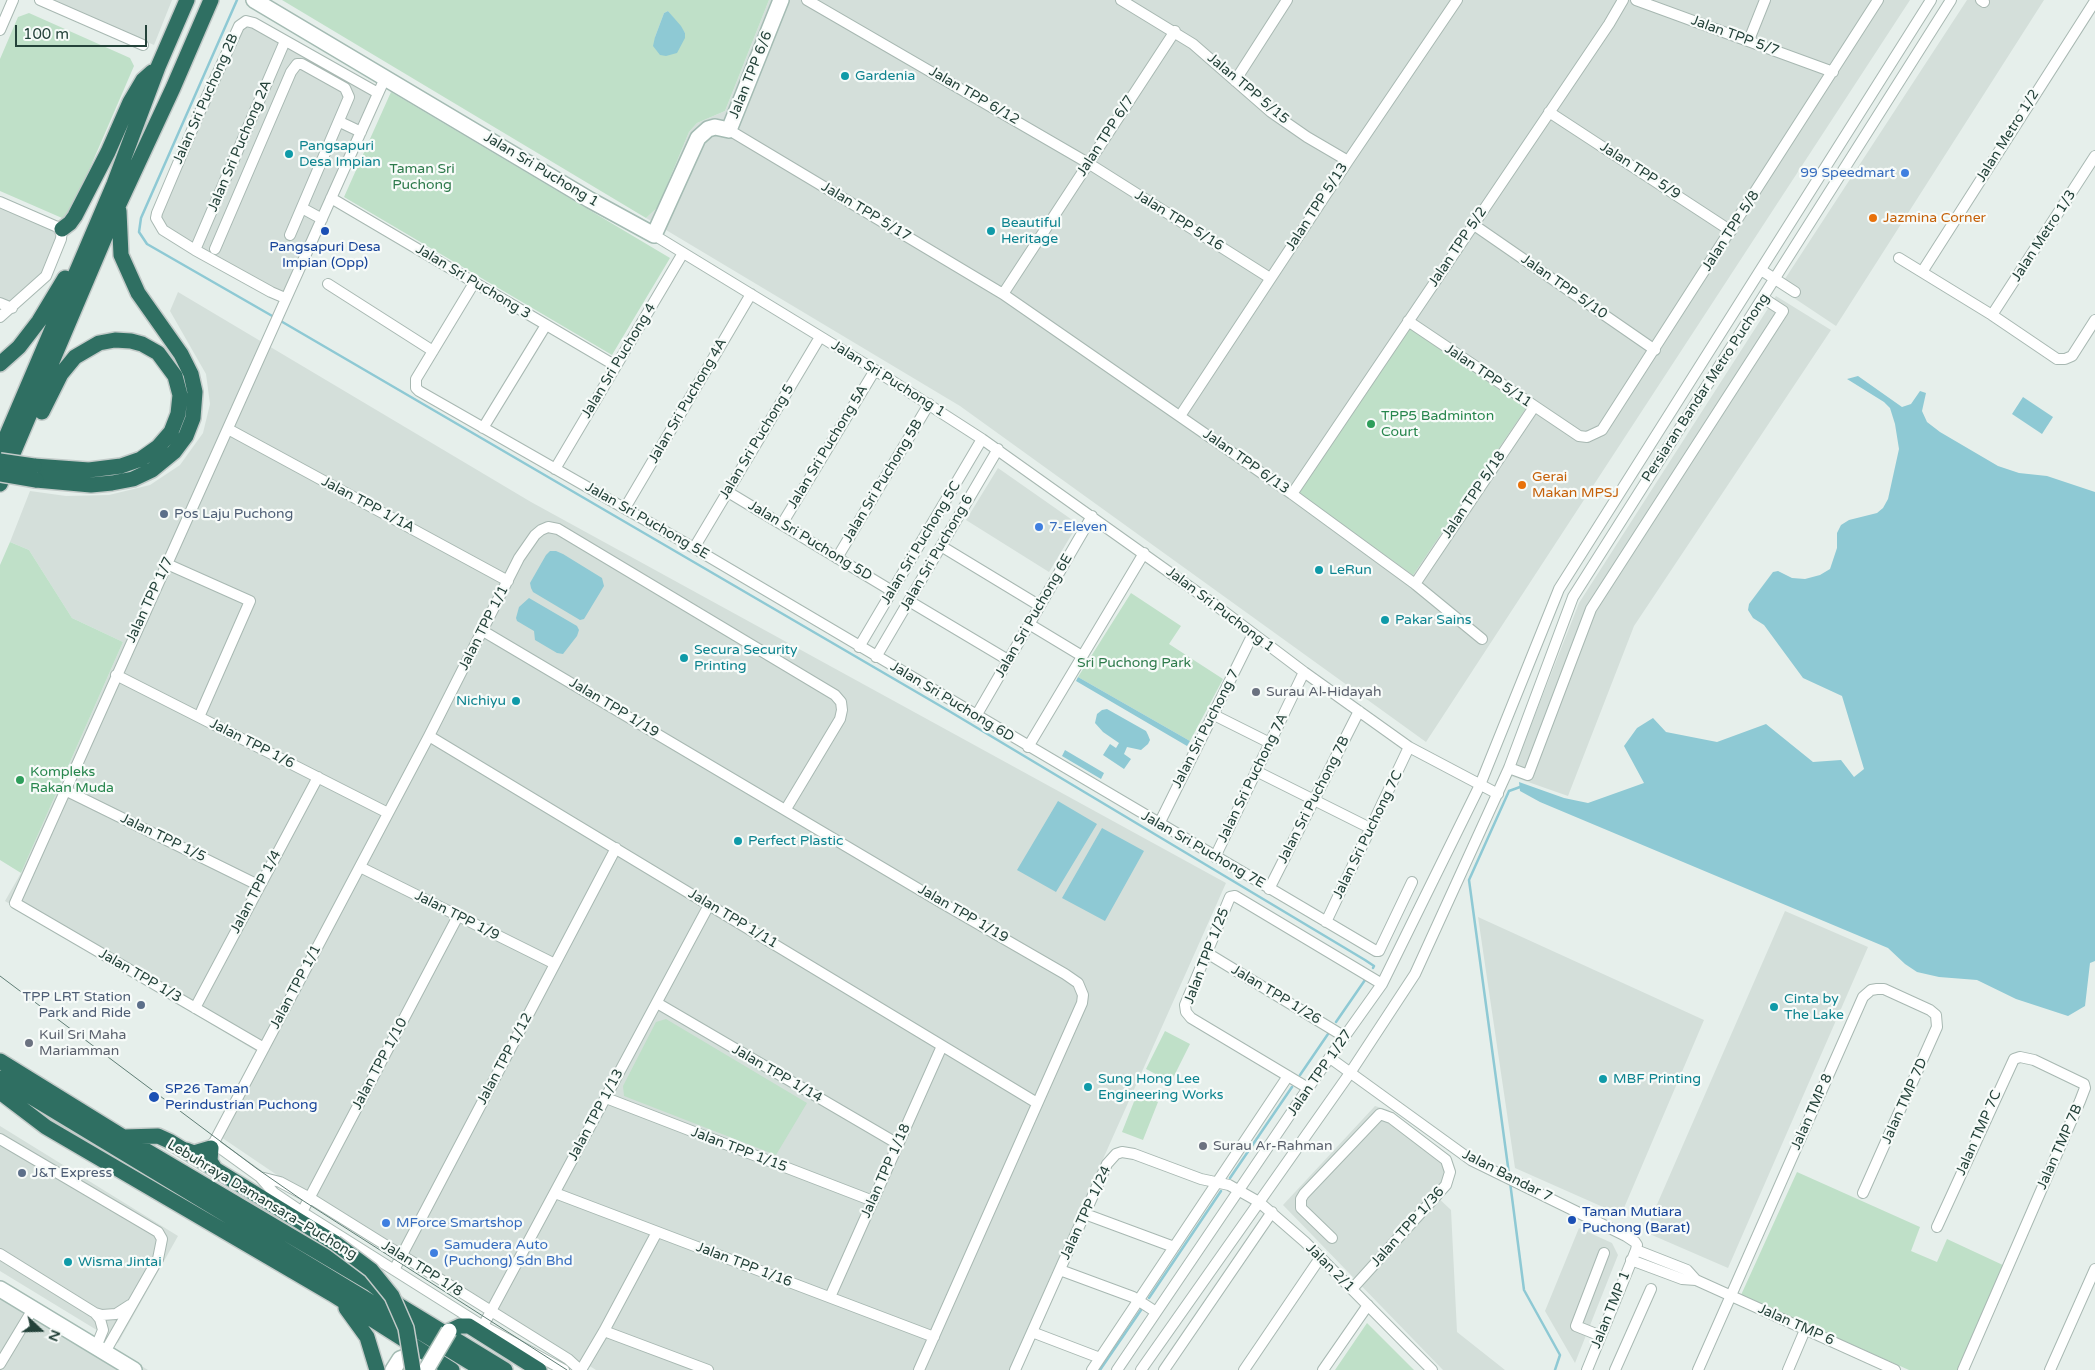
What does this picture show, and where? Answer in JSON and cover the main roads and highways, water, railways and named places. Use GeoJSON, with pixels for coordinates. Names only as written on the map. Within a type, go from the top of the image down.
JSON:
{"type":"FeatureCollection","features":[{"type":"Feature","properties":{"kind":"highway"},"geometry":{"type":"LineString","coordinates":[[0,484],[7,451],[76,271],[114,184],[158,67],[187,0]]}},
{"type":"Feature","properties":{"kind":"highway"},"geometry":{"type":"LineString","coordinates":[[7,451],[212,2]]}},
{"type":"Feature","properties":{"kind":"highway"},"geometry":{"type":"LineString","coordinates":[[62,229],[70,224],[75,216],[108,152],[138,87],[158,67]]}},
{"type":"Feature","properties":{"kind":"highway"},"geometry":{"type":"LineString","coordinates":[[0,461],[70,484],[102,484],[123,481],[143,474],[160,464],[181,444],[190,427],[196,400],[191,374],[177,349],[138,293],[121,255],[119,204]]}},
{"type":"Feature","properties":{"kind":"highway"},"geometry":{"type":"LineString","coordinates":[[0,364],[19,347],[39,321],[65,279],[69,274],[76,271]]}},
{"type":"Feature","properties":{"kind":"highway"},"geometry":{"type":"LineString","coordinates":[[0,474],[110,468],[132,463],[158,447],[171,432],[180,404],[175,376],[165,360],[150,348],[123,339],[99,342],[82,352],[62,374],[26,443],[7,451]]}},
{"type":"Feature","properties":{"kind":"highway","name":"Lebuhraya Damansara–Puchong"},"geometry":{"type":"LineString","coordinates":[[0,1061],[123,1137],[364,1279],[400,1306],[505,1370]]}},
{"type":"Feature","properties":{"kind":"highway"},"geometry":{"type":"LineString","coordinates":[[0,1078],[483,1370]]}},
{"type":"Feature","properties":{"kind":"highway"},"geometry":{"type":"LineString","coordinates":[[0,1092],[46,1126],[332,1294],[452,1370]]}},
{"type":"Feature","properties":{"kind":"highway"},"geometry":{"type":"LineString","coordinates":[[24,1108],[51,1120],[128,1164],[144,1166]]}},
{"type":"Feature","properties":{"kind":"highway"},"geometry":{"type":"LineString","coordinates":[[123,1137],[158,1136],[194,1153],[212,1145],[210,1161],[215,1169]]}},
{"type":"Feature","properties":{"kind":"highway"},"geometry":{"type":"LineString","coordinates":[[180,1147],[310,1227],[358,1259],[371,1270],[388,1290],[406,1328],[413,1370]]}},
{"type":"Feature","properties":{"kind":"highway"},"geometry":{"type":"LineString","coordinates":[[332,1294],[352,1315],[367,1336],[377,1369]]}},
{"type":"Feature","properties":{"kind":"highway"},"geometry":{"type":"LineString","coordinates":[[449,1331],[460,1326],[469,1326],[539,1370]]}},
{"type":"Feature","properties":{"kind":"water"},"geometry":{"type":"Polygon","coordinates":[[[668,11],[681,26],[685,33],[685,38],[677,53],[666,56],[660,55],[653,46],[664,13],[668,11]]]}},
{"type":"Feature","properties":{"kind":"water"},"geometry":{"type":"Polygon","coordinates":[[[1858,376],[1902,407],[1911,404],[1920,391],[1926,393],[1922,411],[1927,422],[1940,432],[1998,466],[2019,473],[2047,476],[2095,492],[2095,961],[2090,963],[2085,1006],[2068,1016],[2016,999],[1977,980],[1939,977],[1917,972],[1888,948],[1540,802],[1520,791],[1519,782],[1564,798],[1588,803],[1644,783],[1624,746],[1637,728],[1653,718],[1666,732],[1717,742],[1766,724],[1813,762],[1841,760],[1854,777],[1864,769],[1842,696],[1803,678],[1764,625],[1753,618],[1748,610],[1749,604],[1773,572],[1778,571],[1792,578],[1805,579],[1820,575],[1830,569],[1837,548],[1837,533],[1841,525],[1849,520],[1877,513],[1883,508],[1888,499],[1899,449],[1895,424],[1890,408],[1884,402],[1847,379],[1858,376]]]}},
{"type":"Feature","properties":{"kind":"water"},"geometry":{"type":"Polygon","coordinates":[[[2023,397],[2053,417],[2042,434],[2012,414],[2023,397]]]}},
{"type":"Feature","properties":{"kind":"water"},"geometry":{"type":"Polygon","coordinates":[[[550,551],[563,554],[602,578],[604,586],[584,619],[580,620],[533,592],[531,588],[530,583],[550,551]]]}},
{"type":"Feature","properties":{"kind":"water"},"geometry":{"type":"Polygon","coordinates":[[[529,598],[577,626],[579,630],[577,636],[563,654],[557,653],[535,640],[534,631],[517,621],[519,607],[529,598]]]}},
{"type":"Feature","properties":{"kind":"water"},"geometry":{"type":"Polygon","coordinates":[[[1078,677],[1190,741],[1187,746],[1076,681],[1078,677]]]}},
{"type":"Feature","properties":{"kind":"water"},"geometry":{"type":"Polygon","coordinates":[[[1107,709],[1146,731],[1150,740],[1141,750],[1127,747],[1124,754],[1131,759],[1124,769],[1103,755],[1110,744],[1116,748],[1119,743],[1103,732],[1095,723],[1097,714],[1107,709]]]}},
{"type":"Feature","properties":{"kind":"water"},"geometry":{"type":"Polygon","coordinates":[[[1065,750],[1104,773],[1101,779],[1062,756],[1065,750]]]}},
{"type":"Feature","properties":{"kind":"water"},"geometry":{"type":"Polygon","coordinates":[[[1058,801],[1097,824],[1056,892],[1017,870],[1058,801]]]}},
{"type":"Feature","properties":{"kind":"water"},"geometry":{"type":"Polygon","coordinates":[[[1102,828],[1144,851],[1105,921],[1062,898],[1102,828]]]}},
{"type":"Feature","properties":{"kind":"waterway"},"geometry":{"type":"LineString","coordinates":[[237,0],[141,218],[139,232],[147,244],[274,317]]}},
{"type":"Feature","properties":{"kind":"waterway"},"geometry":{"type":"LineString","coordinates":[[279,320],[949,711],[1365,960],[1374,966],[1373,968]]}},
{"type":"Feature","properties":{"kind":"waterway"},"geometry":{"type":"LineString","coordinates":[[1509,1174],[1469,880],[1509,791],[1520,787]]}},
{"type":"Feature","properties":{"kind":"waterway"},"geometry":{"type":"LineString","coordinates":[[1336,1022],[1365,980]]}},
{"type":"Feature","properties":{"kind":"waterway"},"geometry":{"type":"LineString","coordinates":[[1300,1075],[1328,1034]]}},
{"type":"Feature","properties":{"kind":"waterway"},"geometry":{"type":"LineString","coordinates":[[1230,1178],[1292,1087]]}},
{"type":"Feature","properties":{"kind":"waterway"},"geometry":{"type":"LineString","coordinates":[[1510,1182],[1524,1290],[1560,1355],[1555,1370]]}},
{"type":"Feature","properties":{"kind":"waterway"},"geometry":{"type":"LineString","coordinates":[[1149,1298],[1221,1191]]}},
{"type":"Feature","properties":{"kind":"waterway"},"geometry":{"type":"LineString","coordinates":[[1100,1370],[1141,1310]]}},
{"type":"Feature","properties":{"kind":"tram line"},"geometry":{"type":"LineString","coordinates":[[0,976],[256,1168],[302,1200],[567,1370]]}},
{"type":"Feature","properties":{"kind":"place","name":"Gardenia"},"geometry":{"type":"Point","coordinates":[845,76]}},
{"type":"Feature","properties":{"kind":"place","name":"Pangsapuri Desa Impian"},"geometry":{"type":"Point","coordinates":[289,154]}},
{"type":"Feature","properties":{"kind":"place","name":"99 Speedmart"},"geometry":{"type":"Point","coordinates":[1905,173]}},
{"type":"Feature","properties":{"kind":"place","name":"Jazmina Corner"},"geometry":{"type":"Point","coordinates":[1873,218]}},
{"type":"Feature","properties":{"kind":"place","name":"Pangsapuri Desa Impian (Opp)"},"geometry":{"type":"Point","coordinates":[325,231]}},
{"type":"Feature","properties":{"kind":"place","name":"Beautiful Heritage"},"geometry":{"type":"Point","coordinates":[991,231]}},
{"type":"Feature","properties":{"kind":"place","name":"TPP5 Badminton Court"},"geometry":{"type":"Point","coordinates":[1371,424]}},
{"type":"Feature","properties":{"kind":"place","name":"Gerai Makan MPSJ"},"geometry":{"type":"Point","coordinates":[1522,485]}},
{"type":"Feature","properties":{"kind":"place","name":"Pos Laju Puchong"},"geometry":{"type":"Point","coordinates":[164,514]}},
{"type":"Feature","properties":{"kind":"place","name":"7-Eleven"},"geometry":{"type":"Point","coordinates":[1039,527]}},
{"type":"Feature","properties":{"kind":"place","name":"LeRun"},"geometry":{"type":"Point","coordinates":[1319,570]}},
{"type":"Feature","properties":{"kind":"place","name":"Pakar Sains"},"geometry":{"type":"Point","coordinates":[1385,620]}},
{"type":"Feature","properties":{"kind":"place","name":"Secura Security Printing"},"geometry":{"type":"Point","coordinates":[684,658]}},
{"type":"Feature","properties":{"kind":"place","name":"Surau Al-Hidayah"},"geometry":{"type":"Point","coordinates":[1256,692]}},
{"type":"Feature","properties":{"kind":"place","name":"Nichiyu"},"geometry":{"type":"Point","coordinates":[516,701]}},
{"type":"Feature","properties":{"kind":"place","name":"Kompleks Rakan Muda"},"geometry":{"type":"Point","coordinates":[20,780]}},
{"type":"Feature","properties":{"kind":"place","name":"Perfect Plastic"},"geometry":{"type":"Point","coordinates":[738,841]}},
{"type":"Feature","properties":{"kind":"place","name":"TPP LRT Station Park and Ride"},"geometry":{"type":"Point","coordinates":[141,1005]}},
{"type":"Feature","properties":{"kind":"place","name":"Cinta by The Lake"},"geometry":{"type":"Point","coordinates":[1774,1007]}},
{"type":"Feature","properties":{"kind":"place","name":"Kuil Sri Maha Mariamman"},"geometry":{"type":"Point","coordinates":[29,1043]}},
{"type":"Feature","properties":{"kind":"place","name":"MBF Printing"},"geometry":{"type":"Point","coordinates":[1603,1079]}},
{"type":"Feature","properties":{"kind":"place","name":"Sung Hong Lee Engineering Works"},"geometry":{"type":"Point","coordinates":[1088,1087]}},
{"type":"Feature","properties":{"kind":"place","name":"SP26 Taman Perindustrian Puchong"},"geometry":{"type":"Point","coordinates":[154,1097]}},
{"type":"Feature","properties":{"kind":"place","name":"Surau Ar-Rahman"},"geometry":{"type":"Point","coordinates":[1203,1146]}},
{"type":"Feature","properties":{"kind":"place","name":"J&T Express"},"geometry":{"type":"Point","coordinates":[22,1173]}},
{"type":"Feature","properties":{"kind":"place","name":"Taman Mutiara Puchong (Barat)"},"geometry":{"type":"Point","coordinates":[1572,1220]}},
{"type":"Feature","properties":{"kind":"place","name":"MForce Smartshop"},"geometry":{"type":"Point","coordinates":[386,1223]}},
{"type":"Feature","properties":{"kind":"place","name":"Samudera Auto (Puchong) Sdn Bhd"},"geometry":{"type":"Point","coordinates":[434,1253]}},
{"type":"Feature","properties":{"kind":"place","name":"Wisma Jintai"},"geometry":{"type":"Point","coordinates":[68,1262]}},
{"type":"Feature","properties":{"kind":"park label","name":"Taman Sri Puchong"},"geometry":{"type":"Point","coordinates":[422,177]}},
{"type":"Feature","properties":{"kind":"park label","name":"Sri Puchong Park"},"geometry":{"type":"Point","coordinates":[1134,663]}}]}
